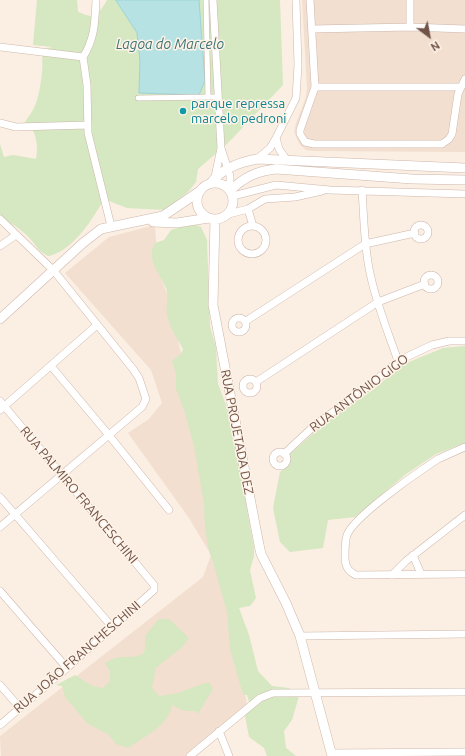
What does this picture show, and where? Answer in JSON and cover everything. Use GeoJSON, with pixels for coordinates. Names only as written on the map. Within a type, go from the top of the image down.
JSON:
{"type":"FeatureCollection","features":[{"type":"Feature","properties":{"kind":"street"},"geometry":{"type":"LineString","coordinates":[[96,0],[93,38],[90,47],[83,56],[87,85],[88,133],[111,226]]}},
{"type":"Feature","properties":{"kind":"street"},"geometry":{"type":"LineString","coordinates":[[206,0],[208,97],[138,98],[217,97]]}},
{"type":"Feature","properties":{"kind":"street"},"geometry":{"type":"LineString","coordinates":[[214,0],[217,97],[221,148],[228,169],[232,207],[225,215]]}},
{"type":"Feature","properties":{"kind":"street"},"geometry":{"type":"LineString","coordinates":[[257,159],[270,148],[291,110],[298,82],[296,0]]}},
{"type":"Feature","properties":{"kind":"street"},"geometry":{"type":"LineString","coordinates":[[310,0],[315,87],[300,130],[300,134],[305,142],[314,144],[436,145],[446,142],[452,134],[458,94],[465,78]]}},
{"type":"Feature","properties":{"kind":"street"},"geometry":{"type":"LineString","coordinates":[[410,0],[410,27]]}},
{"type":"Feature","properties":{"kind":"street"},"geometry":{"type":"LineString","coordinates":[[312,29],[410,27],[465,29]]}},
{"type":"Feature","properties":{"kind":"street"},"geometry":{"type":"LineString","coordinates":[[0,47],[83,56]]}},
{"type":"Feature","properties":{"kind":"street"},"geometry":{"type":"LineString","coordinates":[[315,87],[461,87]]}},
{"type":"Feature","properties":{"kind":"street"},"geometry":{"type":"LineString","coordinates":[[0,123],[16,127],[88,125]]}},
{"type":"Feature","properties":{"kind":"street"},"geometry":{"type":"LineString","coordinates":[[276,138],[279,148],[286,159]]}},
{"type":"Feature","properties":{"kind":"street"},"geometry":{"type":"LineString","coordinates":[[213,180],[221,148]]}},
{"type":"Feature","properties":{"kind":"street"},"geometry":{"type":"LineString","coordinates":[[0,319],[93,235],[111,226],[163,216],[200,191],[228,169],[257,159],[286,159],[465,168]]}},
{"type":"Feature","properties":{"kind":"street"},"geometry":{"type":"LineString","coordinates":[[230,191],[247,177],[262,171],[276,169],[412,179],[465,180]]}},
{"type":"Feature","properties":{"kind":"street"},"geometry":{"type":"LineString","coordinates":[[213,180],[222,184],[230,191],[282,185],[330,190],[465,194]]}},
{"type":"Feature","properties":{"kind":"street"},"geometry":{"type":"LineString","coordinates":[[263,188],[265,199]]}},
{"type":"Feature","properties":{"kind":"street"},"geometry":{"type":"LineString","coordinates":[[142,221],[177,223],[212,218],[248,209],[265,199],[295,198],[330,190]]}},
{"type":"Feature","properties":{"kind":"street"},"geometry":{"type":"LineString","coordinates":[[362,190],[365,244],[370,274],[398,361]]}},
{"type":"Feature","properties":{"kind":"street"},"geometry":{"type":"LineString","coordinates":[[200,191],[198,196],[198,207],[205,215],[212,218]]}},
{"type":"Feature","properties":{"kind":"street"},"geometry":{"type":"LineString","coordinates":[[248,209],[253,226],[265,233],[266,243],[262,250],[250,254],[242,250],[239,238],[244,229],[253,226]]}},
{"type":"Feature","properties":{"kind":"street"},"geometry":{"type":"LineString","coordinates":[[0,218],[54,271],[136,374],[145,395],[146,402],[0,527]]}},
{"type":"Feature","properties":{"kind":"street","name":"RUA PROJETADA DEZ"},"geometry":{"type":"LineString","coordinates":[[212,218],[212,305],[259,545],[263,559],[286,603],[300,636],[332,755]]}},
{"type":"Feature","properties":{"kind":"street"},"geometry":{"type":"LineString","coordinates":[[246,321],[365,244],[414,233]]}},
{"type":"Feature","properties":{"kind":"street"},"geometry":{"type":"LineString","coordinates":[[0,246],[16,235]]}},
{"type":"Feature","properties":{"kind":"street"},"geometry":{"type":"LineString","coordinates":[[256,382],[378,302],[425,284]]}},
{"type":"Feature","properties":{"kind":"street"},"geometry":{"type":"LineString","coordinates":[[1,406],[51,366],[97,325]]}},
{"type":"Feature","properties":{"kind":"street","name":"RUA ANTÔNIO GIGO"},"geometry":{"type":"LineString","coordinates":[[284,454],[316,425],[369,386],[398,361],[432,345],[449,341],[465,342]]}},
{"type":"Feature","properties":{"kind":"street"},"geometry":{"type":"LineString","coordinates":[[51,366],[169,510]]}},
{"type":"Feature","properties":{"kind":"street","name":"RUA PALMIRO FRANCESCHINI"},"geometry":{"type":"LineString","coordinates":[[1,406],[63,474],[154,584],[154,590]]}},
{"type":"Feature","properties":{"kind":"street"},"geometry":{"type":"LineString","coordinates":[[465,447],[429,465],[408,479],[357,521],[348,533],[346,540],[345,563],[351,573],[360,576],[465,574]]}},
{"type":"Feature","properties":{"kind":"street"},"geometry":{"type":"LineString","coordinates":[[0,497],[113,628]]}},
{"type":"Feature","properties":{"kind":"street"},"geometry":{"type":"LineString","coordinates":[[392,575],[413,555],[465,515]]}},
{"type":"Feature","properties":{"kind":"street"},"geometry":{"type":"LineString","coordinates":[[413,555],[421,574]]}},
{"type":"Feature","properties":{"kind":"street","name":"RUA JOÃO FRANCHESCHINI"},"geometry":{"type":"LineString","coordinates":[[0,725],[113,628],[154,590]]}},
{"type":"Feature","properties":{"kind":"street"},"geometry":{"type":"LineString","coordinates":[[0,591],[67,668]]}},
{"type":"Feature","properties":{"kind":"street"},"geometry":{"type":"LineString","coordinates":[[300,636],[465,634]]}},
{"type":"Feature","properties":{"kind":"street"},"geometry":{"type":"LineString","coordinates":[[0,685],[20,708]]}},
{"type":"Feature","properties":{"kind":"street"},"geometry":{"type":"LineString","coordinates":[[190,756],[219,731],[266,695],[273,693],[465,692]]}},
{"type":"Feature","properties":{"kind":"street"},"geometry":{"type":"LineString","coordinates":[[219,731],[229,756]]}},
{"type":"Feature","properties":{"kind":"street"},"geometry":{"type":"LineString","coordinates":[[332,755],[465,752]]}},
{"type":"Feature","properties":{"kind":"shaded area"},"geometry":{"type":"Polygon","coordinates":[[[302,0],[465,0],[465,152],[314,151],[306,150],[300,145],[294,132],[306,97],[307,88],[302,0]]]}},
{"type":"Feature","properties":{"kind":"shaded area"},"geometry":{"type":"Polygon","coordinates":[[[155,225],[158,270],[170,302],[201,448],[247,705],[186,756],[1,756],[0,736],[203,577],[211,555],[189,518],[128,433],[149,419],[162,403],[151,370],[65,273],[109,237],[155,225]]]}},
{"type":"Feature","properties":{"kind":"green space"},"geometry":{"type":"Polygon","coordinates":[[[37,0],[77,0],[78,12],[88,16],[93,16],[103,7],[107,0],[280,0],[283,85],[227,144],[198,169],[196,182],[188,192],[165,210],[127,208],[104,199],[81,234],[65,248],[48,256],[39,250],[22,231],[0,218],[0,144],[4,157],[13,155],[36,159],[37,146],[35,134],[31,127],[24,124],[34,108],[38,96],[42,71],[41,50],[52,47],[33,45],[37,0]]]}},
{"type":"Feature","properties":{"kind":"green space"},"geometry":{"type":"Polygon","coordinates":[[[191,223],[201,227],[207,240],[210,326],[216,348],[218,384],[230,415],[243,475],[247,510],[254,548],[254,556],[250,570],[256,598],[250,606],[239,608],[249,635],[258,671],[272,686],[289,688],[299,696],[292,720],[284,731],[286,748],[296,756],[267,756],[264,748],[249,737],[245,716],[250,705],[247,695],[244,695],[242,691],[230,649],[227,612],[209,551],[205,529],[204,504],[194,446],[185,413],[176,389],[176,374],[172,361],[181,354],[183,349],[168,319],[166,288],[154,266],[152,249],[155,243],[164,240],[171,230],[191,223]]]}},
{"type":"Feature","properties":{"kind":"green space"},"geometry":{"type":"Polygon","coordinates":[[[465,346],[465,443],[436,454],[406,474],[355,517],[328,520],[323,548],[290,552],[280,542],[273,508],[280,472],[289,465],[288,456],[320,427],[374,389],[402,365],[443,348],[465,346]]]}},
{"type":"Feature","properties":{"kind":"green space"},"geometry":{"type":"Polygon","coordinates":[[[159,619],[169,619],[189,638],[183,646],[156,668],[152,688],[159,696],[178,693],[205,683],[210,683],[213,689],[198,714],[195,711],[184,711],[172,705],[170,712],[161,725],[128,748],[116,744],[108,734],[88,724],[65,697],[62,686],[56,685],[75,675],[92,686],[103,688],[110,681],[110,671],[105,663],[116,658],[134,657],[143,654],[145,649],[145,636],[159,619]]]}},
{"type":"Feature","properties":{"kind":"water","name":"Lagoa do Marcelo"},"geometry":{"type":"Polygon","coordinates":[[[116,0],[199,0],[205,81],[199,95],[139,93],[140,61],[137,33],[116,0]]]}},
{"type":"Feature","properties":{"kind":"place","name":"parque repressa marcelo pedroni"},"geometry":{"type":"Point","coordinates":[183,111]}}]}
